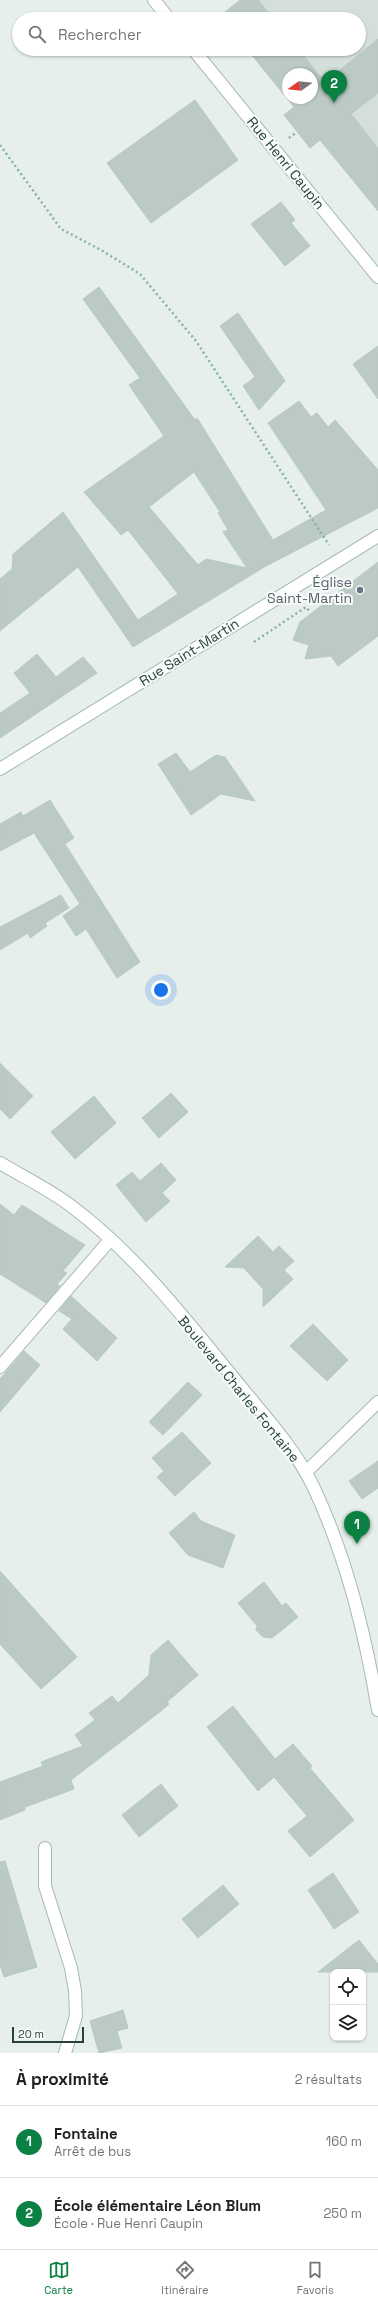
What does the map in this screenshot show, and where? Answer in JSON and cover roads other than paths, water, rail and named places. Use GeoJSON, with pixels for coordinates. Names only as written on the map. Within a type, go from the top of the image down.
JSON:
{"type":"FeatureCollection","features":[{"type":"Feature","properties":{"kind":"street"},"geometry":{"type":"LineString","coordinates":[[154,0],[163,12]]}},
{"type":"Feature","properties":{"kind":"street","name":"Rue Henri Caupin"},"geometry":{"type":"LineString","coordinates":[[199,56],[378,277]]}},
{"type":"Feature","properties":{"kind":"street","name":"Rue Saint-Martin"},"geometry":{"type":"LineString","coordinates":[[0,769],[378,536]]}},
{"type":"Feature","properties":{"kind":"street","name":"Boulevard Charles Fontaine"},"geometry":{"type":"LineString","coordinates":[[0,1163],[71,1205],[110,1240],[148,1279],[212,1352],[287,1444],[306,1472],[342,1556],[357,1607],[378,1710]]}},
{"type":"Feature","properties":{"kind":"street"},"geometry":{"type":"LineString","coordinates":[[0,1367],[110,1240]]}},
{"type":"Feature","properties":{"kind":"street"},"geometry":{"type":"LineString","coordinates":[[306,1472],[378,1402]]}},
{"type":"Feature","properties":{"kind":"street"},"geometry":{"type":"LineString","coordinates":[[45,1848],[45,1886],[71,1968],[75,1991],[76,2016],[65,2053]]}},
{"type":"Feature","properties":{"kind":"place","name":"École élémentaire Léon Blum"},"geometry":{"type":"Point","coordinates":[334,103]}},
{"type":"Feature","properties":{"kind":"place","name":"Église Saint-Martin"},"geometry":{"type":"Point","coordinates":[360,590]}},
{"type":"Feature","properties":{"kind":"place","name":"Fontaine"},"geometry":{"type":"Point","coordinates":[357,1544]}}]}
